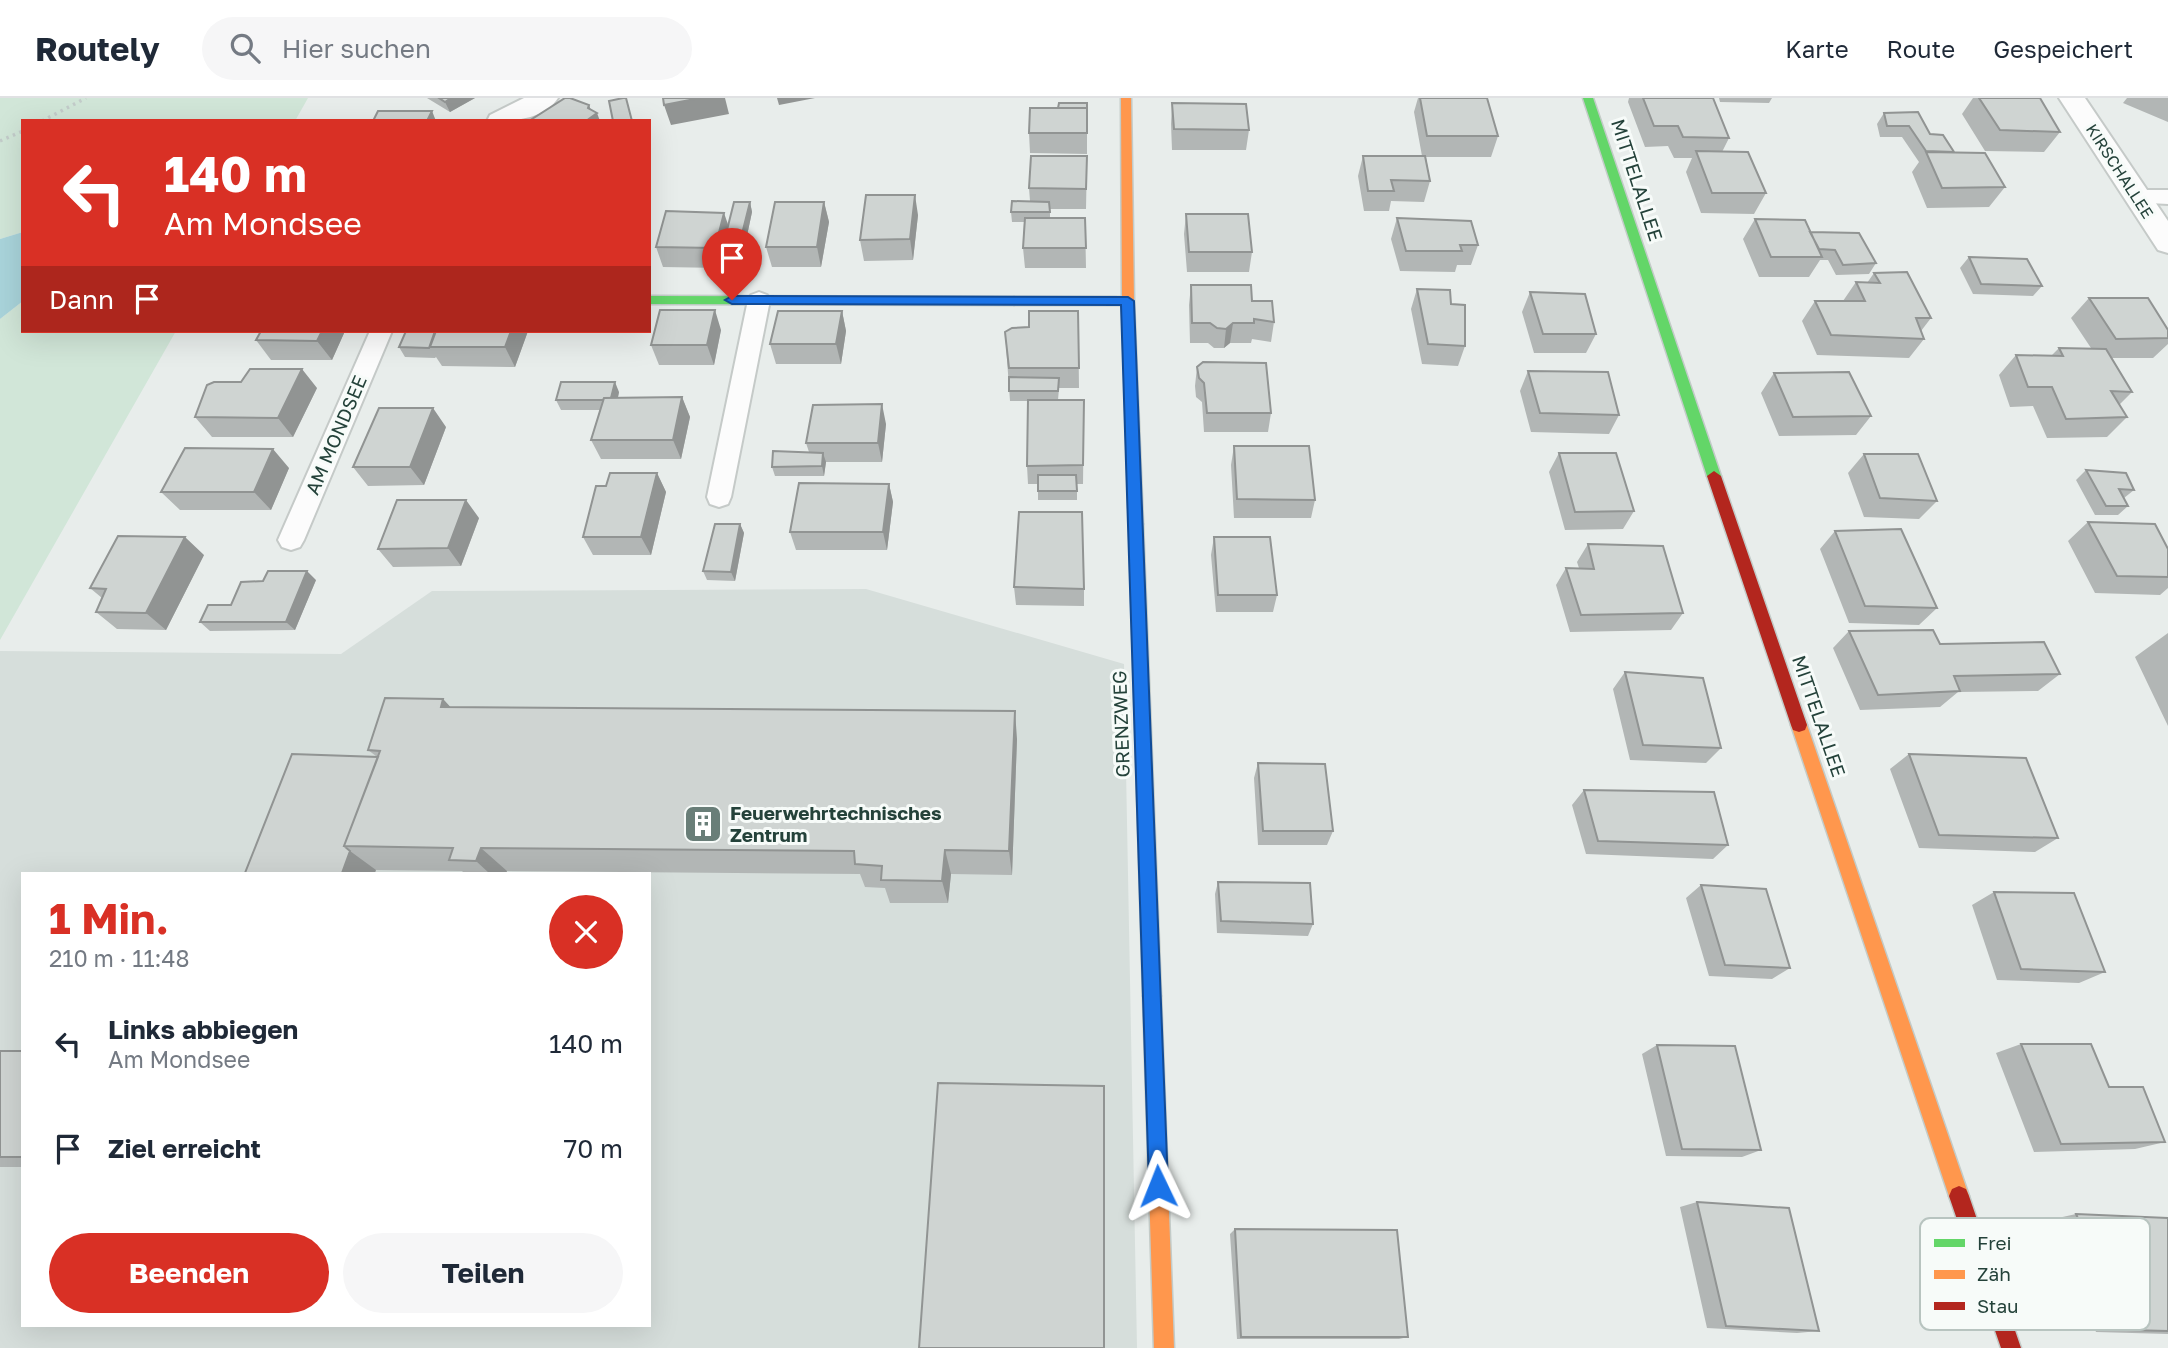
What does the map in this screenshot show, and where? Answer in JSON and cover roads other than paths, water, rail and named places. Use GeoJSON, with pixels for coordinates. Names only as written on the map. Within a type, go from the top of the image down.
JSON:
{"type":"FeatureCollection","features":[{"type":"Feature","properties":{"kind":"street"},"geometry":{"type":"LineString","coordinates":[[504,119],[545,98]]}},
{"type":"Feature","properties":{"kind":"street","name":"GRENZWEG"},"geometry":{"type":"LineString","coordinates":[[1126,98],[1128,301],[1164,1348]]}},
{"type":"Feature","properties":{"kind":"street","name":"MITTELALLEE"},"geometry":{"type":"LineString","coordinates":[[1588,98],[1642,265],[1967,1218]]}},
{"type":"Feature","properties":{"kind":"street","name":"KIRSCHALLEE"},"geometry":{"type":"LineString","coordinates":[[2072,98],[2168,243]]}},
{"type":"Feature","properties":{"kind":"street"},"geometry":{"type":"LineString","coordinates":[[651,300],[1128,301]]}},
{"type":"Feature","properties":{"kind":"street","name":"MITTELALLEE"},"geometry":{"type":"LineString","coordinates":[[2005,1330],[2011,1348]]}},
{"type":"Feature","properties":{"kind":"lane"},"geometry":{"type":"LineString","coordinates":[[2137,197],[2168,197]]}},
{"type":"Feature","properties":{"kind":"lane"},"geometry":{"type":"LineString","coordinates":[[719,497],[759,300]]}},
{"type":"Feature","properties":{"kind":"lane","name":"AM MONDSEE"},"geometry":{"type":"LineString","coordinates":[[291,540],[380,333]]}},
{"type":"Feature","properties":{"kind":"water"},"geometry":{"type":"Polygon","coordinates":[[[21,233],[21,303],[0,319],[0,239],[21,233]]]}},
{"type":"Feature","properties":{"kind":"place","name":"Feuerwehrtechnisches Zentrum"},"geometry":{"type":"Point","coordinates":[703,824]}}]}
